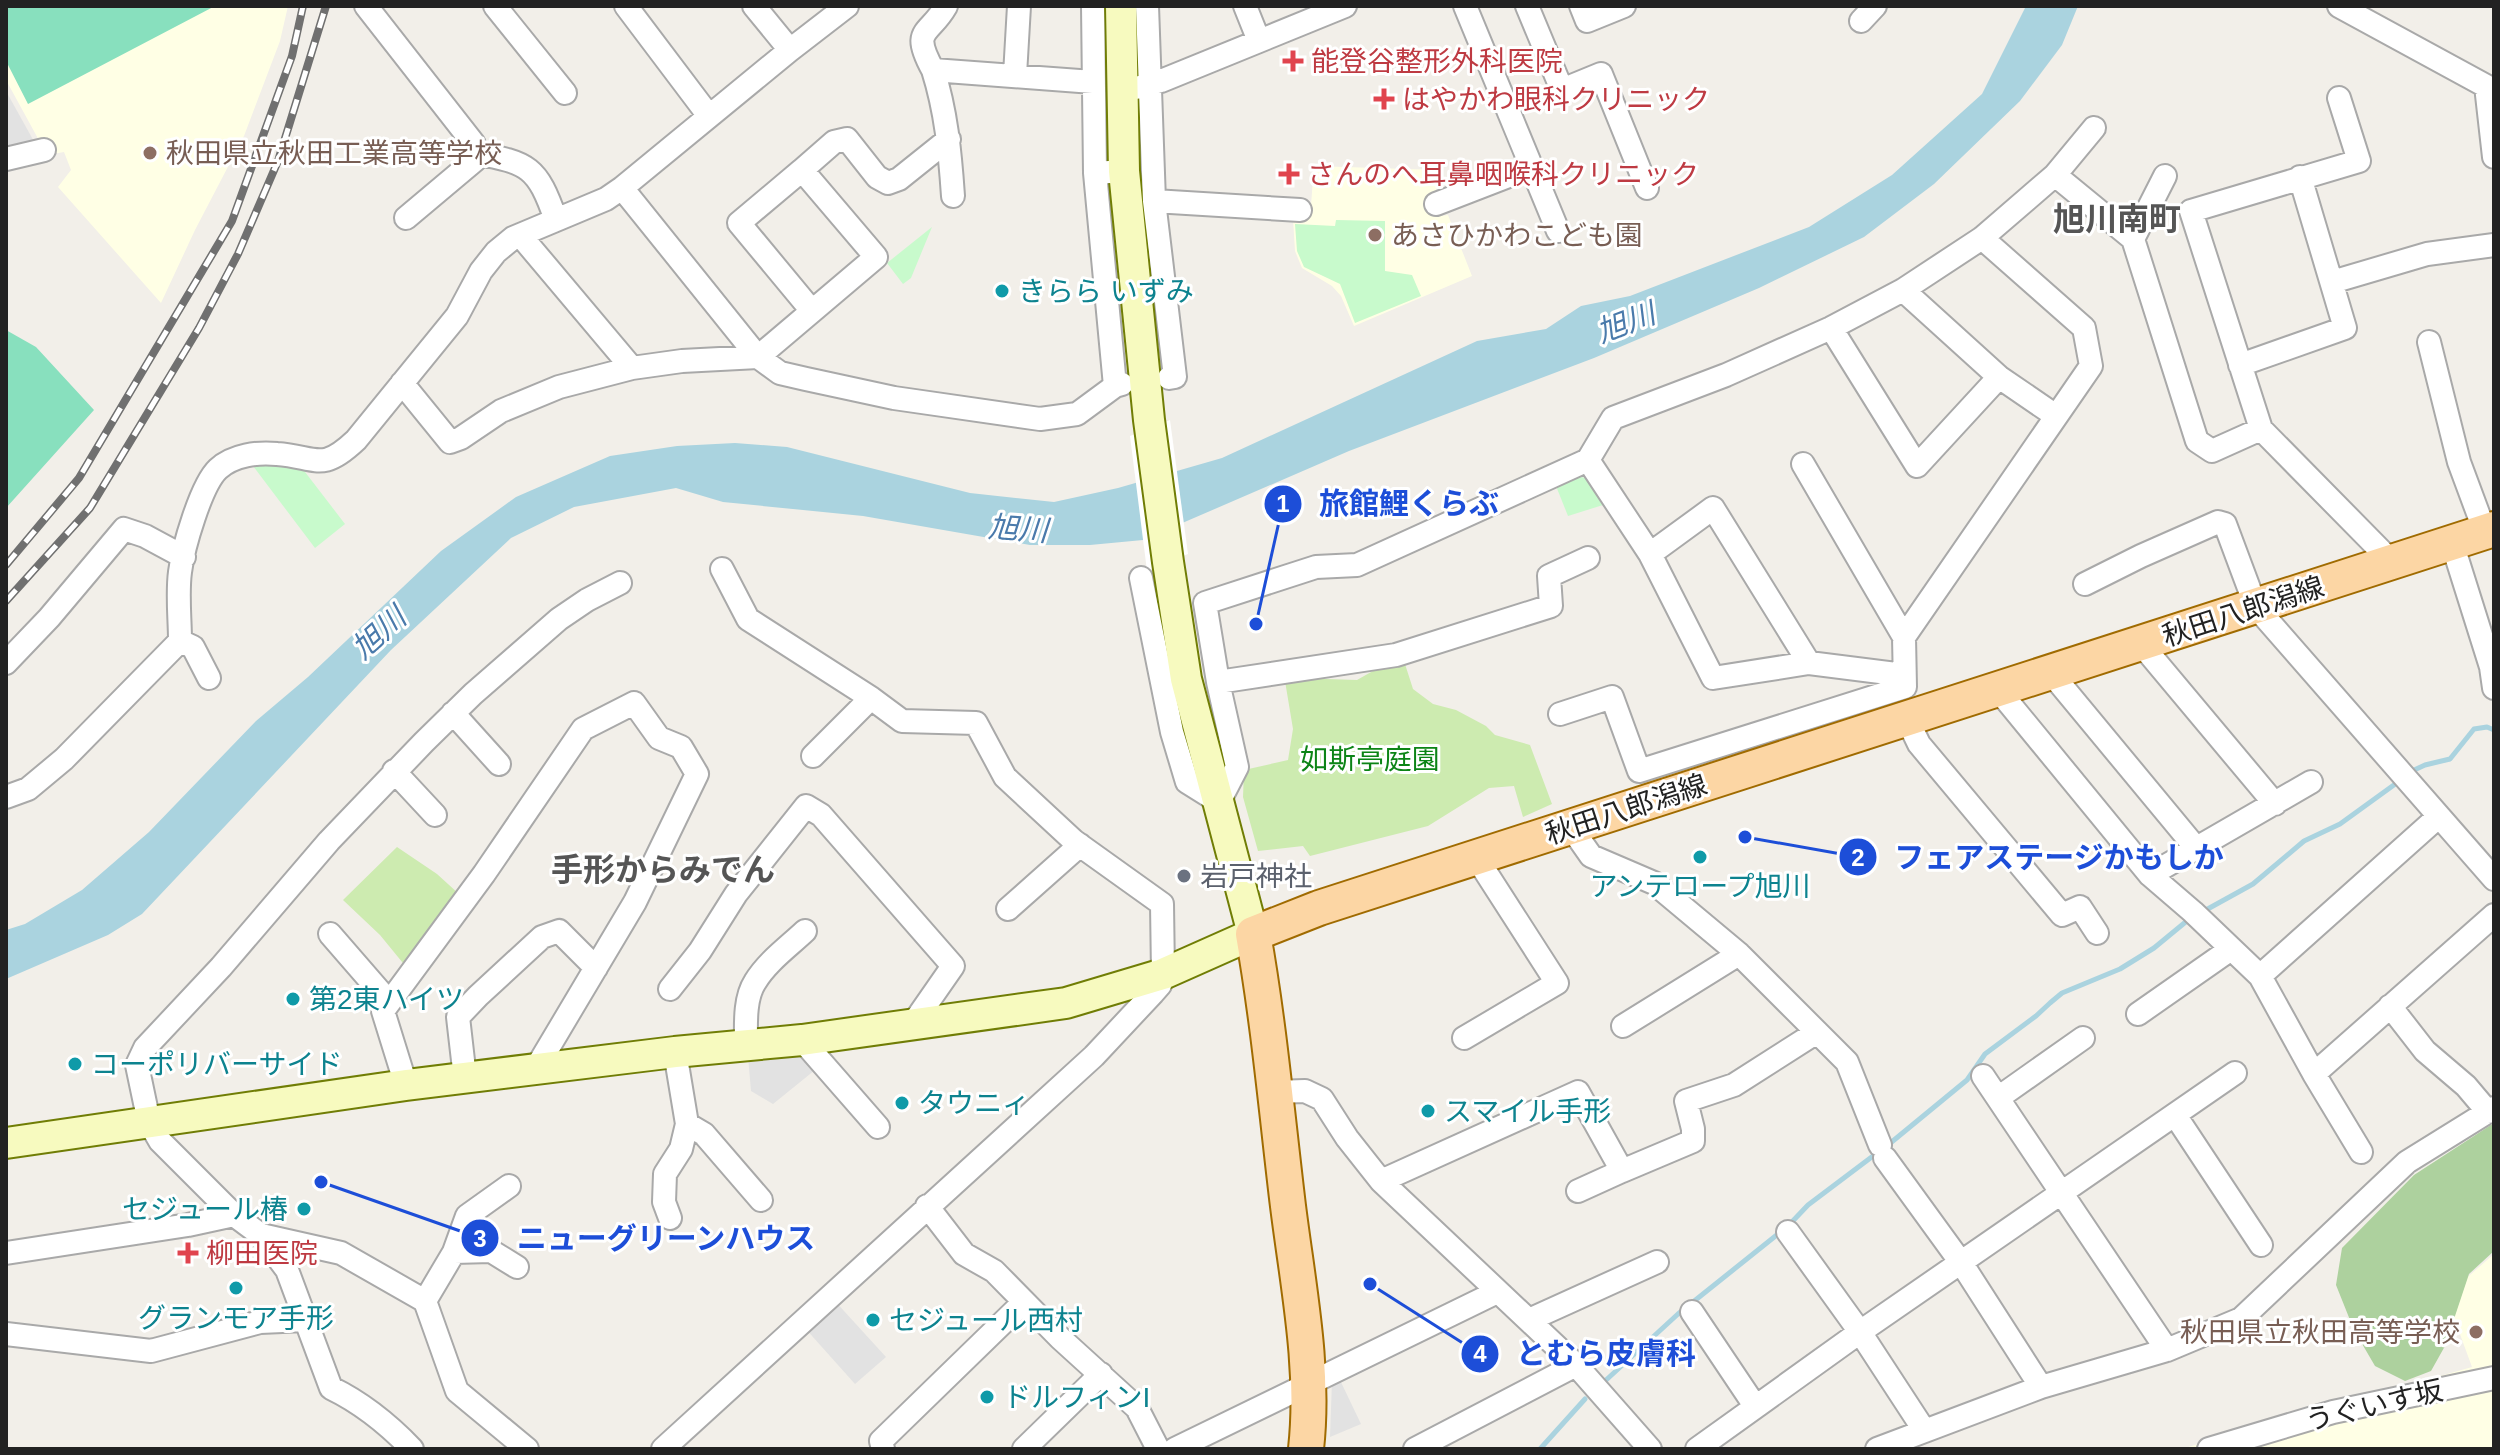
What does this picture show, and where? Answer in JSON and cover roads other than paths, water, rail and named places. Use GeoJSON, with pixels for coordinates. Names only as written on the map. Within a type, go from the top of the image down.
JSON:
{"type":"FeatureCollection","features":[{"type":"Feature","properties":{"kind":"main road","name":"秋田八郎潟線"},"geometry":{"type":"LineString","coordinates":[[1253,934],[1319,908],[1570,826],[1821,729],[1907,719],[2489,531]]}},
{"type":"Feature","properties":{"kind":"main road"},"geometry":{"type":"LineString","coordinates":[[1253,934],[1309,1385],[1306,1449]]}},
{"type":"Feature","properties":{"kind":"street"},"geometry":{"type":"LineString","coordinates":[[366,6],[474,144],[475,160],[406,218]]}},
{"type":"Feature","properties":{"kind":"street"},"geometry":{"type":"LineString","coordinates":[[495,6],[565,93]]}},
{"type":"Feature","properties":{"kind":"street"},"geometry":{"type":"LineString","coordinates":[[626,6],[709,116]]}},
{"type":"Feature","properties":{"kind":"street"},"geometry":{"type":"LineString","coordinates":[[754,6],[790,50]]}},
{"type":"Feature","properties":{"kind":"street"},"geometry":{"type":"LineString","coordinates":[[6,797],[28,789],[64,759],[180,641],[180,572],[201,499],[216,471],[227,462],[250,455],[275,454],[325,462],[343,453],[457,316],[481,271],[496,252],[520,235],[606,199],[622,188],[847,6]]}},
{"type":"Feature","properties":{"kind":"street"},"geometry":{"type":"LineString","coordinates":[[946,6],[921,39],[944,104],[953,196]]}},
{"type":"Feature","properties":{"kind":"street"},"geometry":{"type":"LineString","coordinates":[[1015,75],[1019,6]]}},
{"type":"Feature","properties":{"kind":"street"},"geometry":{"type":"LineString","coordinates":[[6,1143],[406,1085],[675,1052],[802,1040],[1066,1003],[1163,974],[1253,934],[1186,679],[1151,431],[1093,82],[1093,6]]}},
{"type":"Feature","properties":{"kind":"street"},"geometry":{"type":"LineString","coordinates":[[1121,6],[1154,201],[1175,377],[1169,378]]}},
{"type":"Feature","properties":{"kind":"street"},"geometry":{"type":"LineString","coordinates":[[622,188],[758,357],[780,373],[894,398],[1040,419],[1077,414],[1119,385],[1110,172],[1136,88],[1147,6]]}},
{"type":"Feature","properties":{"kind":"street"},"geometry":{"type":"LineString","coordinates":[[1245,6],[1259,41]]}},
{"type":"Feature","properties":{"kind":"street"},"geometry":{"type":"LineString","coordinates":[[1136,88],[1259,41],[1307,13],[1345,6]]}},
{"type":"Feature","properties":{"kind":"street"},"geometry":{"type":"LineString","coordinates":[[1465,6],[1558,231]]}},
{"type":"Feature","properties":{"kind":"street"},"geometry":{"type":"LineString","coordinates":[[1527,6],[1562,90],[1601,74],[1647,188]]}},
{"type":"Feature","properties":{"kind":"street"},"geometry":{"type":"LineString","coordinates":[[1581,6],[1587,21],[1624,6]]}},
{"type":"Feature","properties":{"kind":"street"},"geometry":{"type":"LineString","coordinates":[[2352,9],[2486,86],[2494,157]]}},
{"type":"Feature","properties":{"kind":"street"},"geometry":{"type":"LineString","coordinates":[[933,70],[1093,82]]}},
{"type":"Feature","properties":{"kind":"street"},"geometry":{"type":"LineString","coordinates":[[2339,98],[2359,161],[2191,211],[2261,429],[2392,562]]}},
{"type":"Feature","properties":{"kind":"street"},"geometry":{"type":"LineString","coordinates":[[1219,802],[1237,767],[1205,603],[1316,567],[1357,565],[1588,460],[1613,418],[1726,375],[1831,328],[1903,290],[1982,238],[2055,175],[2094,128]]}},
{"type":"Feature","properties":{"kind":"street"},"geometry":{"type":"LineString","coordinates":[[812,311],[739,223],[834,142],[847,139],[877,177],[888,183],[899,179],[949,139]]}},
{"type":"Feature","properties":{"kind":"street"},"geometry":{"type":"LineString","coordinates":[[6,159],[44,150]]}},
{"type":"Feature","properties":{"kind":"street"},"geometry":{"type":"LineString","coordinates":[[475,153],[512,160],[535,173],[556,220]]}},
{"type":"Feature","properties":{"kind":"street"},"geometry":{"type":"LineString","coordinates":[[1436,204],[1532,167]]}},
{"type":"Feature","properties":{"kind":"street"},"geometry":{"type":"LineString","coordinates":[[402,383],[450,442],[501,411],[544,393],[632,368],[682,361],[758,357],[876,257],[802,170]]}},
{"type":"Feature","properties":{"kind":"street"},"geometry":{"type":"LineString","coordinates":[[2055,175],[2133,239],[2197,441],[2212,451],[2261,429]]}},
{"type":"Feature","properties":{"kind":"street"},"geometry":{"type":"LineString","coordinates":[[2133,239],[2165,176]]}},
{"type":"Feature","properties":{"kind":"street"},"geometry":{"type":"LineString","coordinates":[[2240,365],[2345,328],[2300,177]]}},
{"type":"Feature","properties":{"kind":"street"},"geometry":{"type":"LineString","coordinates":[[1154,201],[1300,210]]}},
{"type":"Feature","properties":{"kind":"street"},"geometry":{"type":"LineString","coordinates":[[520,235],[632,368]]}},
{"type":"Feature","properties":{"kind":"street"},"geometry":{"type":"LineString","coordinates":[[1904,637],[2091,366],[2084,328],[1982,238]]}},
{"type":"Feature","properties":{"kind":"street"},"geometry":{"type":"LineString","coordinates":[[2332,282],[2427,254],[2494,245]]}},
{"type":"Feature","properties":{"kind":"street"},"geometry":{"type":"LineString","coordinates":[[1903,290],[1999,377],[2056,416]]}},
{"type":"Feature","properties":{"kind":"street"},"geometry":{"type":"LineString","coordinates":[[1831,328],[1917,466],[1999,377]]}},
{"type":"Feature","properties":{"kind":"street"},"geometry":{"type":"LineString","coordinates":[[2429,342],[2459,462],[2489,531]]}},
{"type":"Feature","properties":{"kind":"street"},"geometry":{"type":"LineString","coordinates":[[1588,460],[1650,554],[1713,678],[1809,663],[1904,675]]}},
{"type":"Feature","properties":{"kind":"street"},"geometry":{"type":"LineString","coordinates":[[1560,714],[1612,697],[1639,771],[1821,729],[1905,687],[1904,637],[1803,464]]}},
{"type":"Feature","properties":{"kind":"street"},"geometry":{"type":"LineString","coordinates":[[1650,554],[1713,508],[1809,663]]}},
{"type":"Feature","properties":{"kind":"street"},"geometry":{"type":"LineString","coordinates":[[2085,584],[2218,522],[2225,524],[2256,607],[2494,879]]}},
{"type":"Feature","properties":{"kind":"street"},"geometry":{"type":"LineString","coordinates":[[6,663],[49,618],[124,529],[145,536],[184,557]]}},
{"type":"Feature","properties":{"kind":"street"},"geometry":{"type":"LineString","coordinates":[[2452,543],[2491,655],[2494,688]]}},
{"type":"Feature","properties":{"kind":"street"},"geometry":{"type":"LineString","coordinates":[[1218,682],[1396,655],[1551,606],[1549,576],[1588,558]]}},
{"type":"Feature","properties":{"kind":"street"},"geometry":{"type":"LineString","coordinates":[[663,1449],[1094,1056],[1160,985],[1163,974],[1162,904],[1080,845],[1005,777],[976,723],[902,721],[748,619],[722,569]]}},
{"type":"Feature","properties":{"kind":"street"},"geometry":{"type":"LineString","coordinates":[[1141,578],[1172,732],[1187,782],[1219,802]]}},
{"type":"Feature","properties":{"kind":"street"},"geometry":{"type":"LineString","coordinates":[[412,1449],[355,1400],[331,1388],[287,1270],[261,1235],[234,1215],[160,1141],[149,1122],[137,1065],[145,1048],[394,771],[453,713],[559,619],[620,583]]}},
{"type":"Feature","properties":{"kind":"street"},"geometry":{"type":"LineString","coordinates":[[180,641],[193,647],[209,678]]}},
{"type":"Feature","properties":{"kind":"street"},"geometry":{"type":"LineString","coordinates":[[2141,644],[2275,804]]}},
{"type":"Feature","properties":{"kind":"street"},"geometry":{"type":"LineString","coordinates":[[2051,673],[2196,848]]}},
{"type":"Feature","properties":{"kind":"street"},"geometry":{"type":"LineString","coordinates":[[1999,691],[2150,875],[2260,976],[2361,1152]]}},
{"type":"Feature","properties":{"kind":"street"},"geometry":{"type":"LineString","coordinates":[[813,756],[871,698]]}},
{"type":"Feature","properties":{"kind":"street"},"geometry":{"type":"LineString","coordinates":[[406,1085],[383,1011],[484,874],[583,729],[634,703],[659,738],[681,747],[697,774],[635,902],[535,1070]]}},
{"type":"Feature","properties":{"kind":"street"},"geometry":{"type":"LineString","coordinates":[[453,713],[499,764]]}},
{"type":"Feature","properties":{"kind":"street"},"geometry":{"type":"LineString","coordinates":[[1907,719],[1919,744],[2062,915],[2080,907],[2097,933]]}},
{"type":"Feature","properties":{"kind":"street"},"geometry":{"type":"LineString","coordinates":[[394,771],[435,815]]}},
{"type":"Feature","properties":{"kind":"street"},"geometry":{"type":"LineString","coordinates":[[2150,875],[2311,782]]}},
{"type":"Feature","properties":{"kind":"street"},"geometry":{"type":"LineString","coordinates":[[670,989],[700,951],[736,894],[806,806],[821,815],[953,966],[912,1025]]}},
{"type":"Feature","properties":{"kind":"street"},"geometry":{"type":"LineString","coordinates":[[2260,976],[2438,817]]}},
{"type":"Feature","properties":{"kind":"street"},"geometry":{"type":"LineString","coordinates":[[1570,826],[1591,856],[1654,883],[1739,954],[1847,1062],[1883,1152],[1962,1264],[2041,1387]]}},
{"type":"Feature","properties":{"kind":"street"},"geometry":{"type":"LineString","coordinates":[[1008,909],[1080,845]]}},
{"type":"Feature","properties":{"kind":"street"},"geometry":{"type":"LineString","coordinates":[[1464,1038],[1557,983],[1476,857]]}},
{"type":"Feature","properties":{"kind":"street"},"geometry":{"type":"LineString","coordinates":[[2314,1074],[2494,915]]}},
{"type":"Feature","properties":{"kind":"street"},"geometry":{"type":"LineString","coordinates":[[465,1078],[458,1017],[542,937],[559,931],[596,968]]}},
{"type":"Feature","properties":{"kind":"street"},"geometry":{"type":"LineString","coordinates":[[746,1045],[746,1016],[753,984],[805,931]]}},
{"type":"Feature","properties":{"kind":"street"},"geometry":{"type":"LineString","coordinates":[[330,934],[389,1002]]}},
{"type":"Feature","properties":{"kind":"street"},"geometry":{"type":"LineString","coordinates":[[2138,1014],[2231,949]]}},
{"type":"Feature","properties":{"kind":"street"},"geometry":{"type":"LineString","coordinates":[[1623,1026],[1739,954]]}},
{"type":"Feature","properties":{"kind":"street"},"geometry":{"type":"LineString","coordinates":[[1877,1449],[2041,1387],[2167,1350],[2241,1319],[2407,1162],[2491,1110],[2425,1051],[2390,1006]]}},
{"type":"Feature","properties":{"kind":"street"},"geometry":{"type":"LineString","coordinates":[[1578,1191],[1693,1141],[1686,1101],[1734,1085],[1817,1032]]}},
{"type":"Feature","properties":{"kind":"street"},"geometry":{"type":"LineString","coordinates":[[1998,1098],[2083,1038]]}},
{"type":"Feature","properties":{"kind":"street"},"geometry":{"type":"LineString","coordinates":[[802,1040],[878,1127]]}},
{"type":"Feature","properties":{"kind":"street"},"geometry":{"type":"LineString","coordinates":[[670,1218],[664,1202],[665,1174],[681,1149],[687,1124],[675,1052]]}},
{"type":"Feature","properties":{"kind":"street"},"geometry":{"type":"LineString","coordinates":[[1697,1449],[1860,1332],[2235,1073]]}},
{"type":"Feature","properties":{"kind":"street"},"geometry":{"type":"LineString","coordinates":[[1983,1076],[2167,1350]]}},
{"type":"Feature","properties":{"kind":"street"},"geometry":{"type":"LineString","coordinates":[[1275,1092],[1305,1091],[1322,1099],[1347,1138],[1381,1181],[1576,1365],[1649,1449]]}},
{"type":"Feature","properties":{"kind":"street"},"geometry":{"type":"LineString","coordinates":[[1381,1181],[1578,1092],[1622,1171]]}},
{"type":"Feature","properties":{"kind":"street"},"geometry":{"type":"LineString","coordinates":[[2175,1115],[2261,1245]]}},
{"type":"Feature","properties":{"kind":"street"},"geometry":{"type":"LineString","coordinates":[[687,1124],[704,1134],[761,1200]]}},
{"type":"Feature","properties":{"kind":"street"},"geometry":{"type":"LineString","coordinates":[[425,1301],[454,1252],[467,1216],[509,1186]]}},
{"type":"Feature","properties":{"kind":"street"},"geometry":{"type":"LineString","coordinates":[[927,1206],[964,1254],[994,1271],[1137,1408],[1158,1449]]}},
{"type":"Feature","properties":{"kind":"street"},"geometry":{"type":"LineString","coordinates":[[6,1253],[234,1215]]}},
{"type":"Feature","properties":{"kind":"street"},"geometry":{"type":"LineString","coordinates":[[1788,1232],[1860,1332],[1924,1430]]}},
{"type":"Feature","properties":{"kind":"street"},"geometry":{"type":"LineString","coordinates":[[261,1235],[341,1253],[425,1301],[457,1391],[527,1449]]}},
{"type":"Feature","properties":{"kind":"street"},"geometry":{"type":"LineString","coordinates":[[454,1252],[491,1251],[517,1267]]}},
{"type":"Feature","properties":{"kind":"street"},"geometry":{"type":"LineString","coordinates":[[1529,1320],[1657,1262]]}},
{"type":"Feature","properties":{"kind":"street"},"geometry":{"type":"LineString","coordinates":[[1175,1449],[1497,1292]]}},
{"type":"Feature","properties":{"kind":"street"},"geometry":{"type":"LineString","coordinates":[[883,1449],[881,1441],[1024,1302]]}},
{"type":"Feature","properties":{"kind":"street"},"geometry":{"type":"LineString","coordinates":[[1692,1312],[1755,1406]]}},
{"type":"Feature","properties":{"kind":"street"},"geometry":{"type":"LineString","coordinates":[[6,1334],[151,1351],[260,1322],[305,1320]]}},
{"type":"Feature","properties":{"kind":"street"},"geometry":{"type":"LineString","coordinates":[[1415,1449],[1576,1365]]}},
{"type":"Feature","properties":{"kind":"street"},"geometry":{"type":"LineString","coordinates":[[1024,1449],[1101,1374]]}},
{"type":"Feature","properties":{"kind":"street","name":"うぐいす坂"},"geometry":{"type":"LineString","coordinates":[[2209,1449],[2333,1412],[2494,1378]]}},
{"type":"Feature","properties":{"kind":"water","name":"旭川"},"geometry":{"type":"Polygon","coordinates":[[[2026,6],[2078,6],[2062,45],[2020,101],[1934,184],[1864,237],[1759,288],[1594,358],[1349,451],[1143,540],[1090,545],[1030,545],[863,516],[723,502],[676,488],[574,507],[511,538],[391,650],[142,914],[108,935],[6,979],[6,930],[25,924],[82,890],[149,832],[256,721],[308,677],[441,551],[516,497],[610,456],[677,446],[735,443],[787,447],[970,493],[1054,502],[1118,488],[1222,458],[1477,341],[1546,329],[1581,306],[1630,296],[1809,227],[1892,175],[1982,94],[2026,6]]]}},
{"type":"Feature","properties":{"kind":"waterway"},"geometry":{"type":"LineString","coordinates":[[2412,771],[2450,759],[2474,729],[2487,727],[2494,730]]}},
{"type":"Feature","properties":{"kind":"waterway"},"geometry":{"type":"LineString","coordinates":[[2204,911],[2253,884],[2304,841],[2340,824],[2398,782]]}},
{"type":"Feature","properties":{"kind":"waterway"},"geometry":{"type":"LineString","coordinates":[[1888,1145],[1967,1080],[1985,1054],[2062,993],[2120,969],[2154,948],[2188,920]]}},
{"type":"Feature","properties":{"kind":"waterway"},"geometry":{"type":"LineString","coordinates":[[1789,1225],[1808,1205],[1877,1153]]}},
{"type":"Feature","properties":{"kind":"waterway"},"geometry":{"type":"LineString","coordinates":[[1605,1381],[1678,1314],[1778,1234]]}},
{"type":"Feature","properties":{"kind":"waterway"},"geometry":{"type":"LineString","coordinates":[[1540,1449],[1585,1399]]}},
{"type":"Feature","properties":{"kind":"railway"},"geometry":{"type":"LineString","coordinates":[[6,565],[79,478],[232,221],[292,56],[303,6]]}},
{"type":"Feature","properties":{"kind":"railway"},"geometry":{"type":"LineString","coordinates":[[6,601],[90,508],[199,328],[238,254],[278,161],[326,6]]}},
{"type":"Feature","properties":{"kind":"place","name":"能登谷整形外科医院"},"geometry":{"type":"Point","coordinates":[1293,61]}},
{"type":"Feature","properties":{"kind":"place","name":"はやかわ眼科クリニック"},"geometry":{"type":"Point","coordinates":[1384,99]}},
{"type":"Feature","properties":{"kind":"place","name":"秋田県立秋田工業高等学校"},"geometry":{"type":"Point","coordinates":[150,153]}},
{"type":"Feature","properties":{"kind":"place","name":"さんのへ耳鼻咽喉科クリニック"},"geometry":{"type":"Point","coordinates":[1289,174]}},
{"type":"Feature","properties":{"kind":"place","name":"あさひかわこども園"},"geometry":{"type":"Point","coordinates":[1375,235]}},
{"type":"Feature","properties":{"kind":"place","name":"きらら いずみ"},"geometry":{"type":"Point","coordinates":[1002,291]}},
{"type":"Feature","properties":{"kind":"place","name":"旅館鯉くらぶ"},"geometry":{"type":"Point","coordinates":[1256,624]}},
{"type":"Feature","properties":{"kind":"place","name":"フェアステージかもしか"},"geometry":{"type":"Point","coordinates":[1745,837]}},
{"type":"Feature","properties":{"kind":"place","name":"アンテロープ旭川"},"geometry":{"type":"Point","coordinates":[1700,857]}},
{"type":"Feature","properties":{"kind":"place","name":"岩戸神社"},"geometry":{"type":"Point","coordinates":[1184,876]}},
{"type":"Feature","properties":{"kind":"place","name":"第2東ハイツ"},"geometry":{"type":"Point","coordinates":[293,999]}},
{"type":"Feature","properties":{"kind":"place","name":"コーポリバーサイド"},"geometry":{"type":"Point","coordinates":[75,1064]}},
{"type":"Feature","properties":{"kind":"place","name":"タウニィ"},"geometry":{"type":"Point","coordinates":[902,1103]}},
{"type":"Feature","properties":{"kind":"place","name":"スマイル手形"},"geometry":{"type":"Point","coordinates":[1428,1111]}},
{"type":"Feature","properties":{"kind":"place","name":"ニューグリーンハウス"},"geometry":{"type":"Point","coordinates":[321,1182]}},
{"type":"Feature","properties":{"kind":"place","name":"セジュール椿"},"geometry":{"type":"Point","coordinates":[304,1209]}},
{"type":"Feature","properties":{"kind":"place","name":"柳田医院"},"geometry":{"type":"Point","coordinates":[188,1253]}},
{"type":"Feature","properties":{"kind":"place","name":"とむら皮膚科"},"geometry":{"type":"Point","coordinates":[1370,1284]}},
{"type":"Feature","properties":{"kind":"place","name":"グランモア手形"},"geometry":{"type":"Point","coordinates":[236,1288]}},
{"type":"Feature","properties":{"kind":"place","name":"セジュール西村"},"geometry":{"type":"Point","coordinates":[873,1320]}},
{"type":"Feature","properties":{"kind":"place","name":"秋田県立秋田高等学校"},"geometry":{"type":"Point","coordinates":[2476,1332]}},
{"type":"Feature","properties":{"kind":"place","name":"ドルフィンI"},"geometry":{"type":"Point","coordinates":[987,1397]}},
{"type":"Feature","properties":{"kind":"district","name":"旭川南町"},"geometry":{"type":"Point","coordinates":[2117,219]}},
{"type":"Feature","properties":{"kind":"district","name":"手形からみでん"},"geometry":{"type":"Point","coordinates":[663,870]}},
{"type":"Feature","properties":{"kind":"park label","name":"如斯亭庭園"},"geometry":{"type":"Point","coordinates":[1370,759]}}]}
